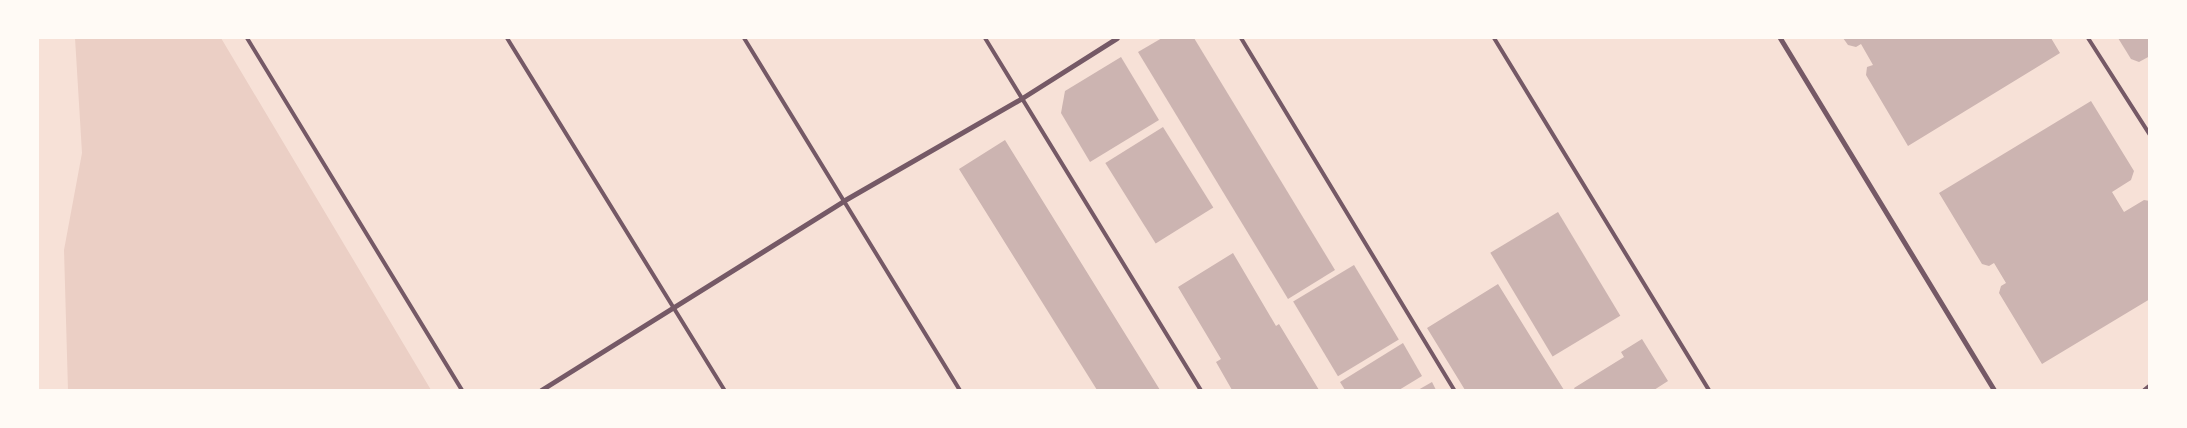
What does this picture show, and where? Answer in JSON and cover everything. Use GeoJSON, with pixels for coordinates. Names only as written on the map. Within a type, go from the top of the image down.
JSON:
{"type":"FeatureCollection","features":[{"type":"Feature","properties":{"kind":"street"},"geometry":{"type":"LineString","coordinates":[[541,390],[843,201],[1022,98],[1117,38]]}},
{"type":"Feature","properties":{"kind":"street"},"geometry":{"type":"LineString","coordinates":[[1780,38],[1994,390]]}},
{"type":"Feature","properties":{"kind":"street"},"geometry":{"type":"LineString","coordinates":[[2144,390],[2150,385]]}},
{"type":"Feature","properties":{"kind":"lane"},"geometry":{"type":"LineString","coordinates":[[247,38],[462,390]]}},
{"type":"Feature","properties":{"kind":"lane"},"geometry":{"type":"LineString","coordinates":[[507,38],[724,390]]}},
{"type":"Feature","properties":{"kind":"lane"},"geometry":{"type":"LineString","coordinates":[[744,38],[960,390]]}},
{"type":"Feature","properties":{"kind":"lane"},"geometry":{"type":"LineString","coordinates":[[985,38],[1201,390]]}},
{"type":"Feature","properties":{"kind":"lane"},"geometry":{"type":"LineString","coordinates":[[1241,38],[1454,390]]}},
{"type":"Feature","properties":{"kind":"lane"},"geometry":{"type":"LineString","coordinates":[[1494,38],[1710,390]]}},
{"type":"Feature","properties":{"kind":"lane"},"geometry":{"type":"LineString","coordinates":[[2088,38],[2150,135]]}},
{"type":"Feature","properties":{"kind":"shaded area"},"geometry":{"type":"Polygon","coordinates":[[[75,38],[221,38],[431,390],[68,390],[64,250],[82,153],[75,38]]]}},
{"type":"Feature","properties":{"kind":"building"},"geometry":{"type":"Polygon","coordinates":[[[1162,38],[1194,38],[1335,270],[1288,299],[1138,52],[1162,38]]]}},
{"type":"Feature","properties":{"kind":"building"},"geometry":{"type":"Polygon","coordinates":[[[1843,38],[2051,38],[2060,53],[1908,146],[1866,75],[1867,67],[1873,65],[1861,44],[1856,47],[1848,45],[1843,38]]]}},
{"type":"Feature","properties":{"kind":"building"},"geometry":{"type":"Polygon","coordinates":[[[2118,38],[2150,38],[2150,56],[2139,62],[2131,59],[2118,38]]]}},
{"type":"Feature","properties":{"kind":"building"},"geometry":{"type":"Polygon","coordinates":[[[1121,57],[1159,120],[1090,162],[1061,113],[1065,91],[1121,57]]]}},
{"type":"Feature","properties":{"kind":"building"},"geometry":{"type":"Polygon","coordinates":[[[2091,101],[2134,171],[2131,180],[2112,192],[2124,212],[2144,200],[2150,201],[2150,299],[2042,364],[1999,293],[2001,286],[2006,283],[1994,263],[1989,266],[1982,264],[1939,193],[2091,101]]]}},
{"type":"Feature","properties":{"kind":"building"},"geometry":{"type":"Polygon","coordinates":[[[1163,127],[1213,208],[1156,244],[1105,163],[1163,127]]]}},
{"type":"Feature","properties":{"kind":"building"},"geometry":{"type":"Polygon","coordinates":[[[1005,140],[1160,390],[1097,390],[959,169],[1005,140]]]}},
{"type":"Feature","properties":{"kind":"building"},"geometry":{"type":"Polygon","coordinates":[[[1558,212],[1620,316],[1553,356],[1490,253],[1558,212]]]}},
{"type":"Feature","properties":{"kind":"building"},"geometry":{"type":"Polygon","coordinates":[[[1233,253],[1276,326],[1279,324],[1319,390],[1232,390],[1216,362],[1221,359],[1178,287],[1233,253]]]}},
{"type":"Feature","properties":{"kind":"building"},"geometry":{"type":"Polygon","coordinates":[[[1354,265],[1399,340],[1338,376],[1293,302],[1354,265]]]}},
{"type":"Feature","properties":{"kind":"building"},"geometry":{"type":"Polygon","coordinates":[[[1498,284],[1564,390],[1465,390],[1427,328],[1498,284]]]}},
{"type":"Feature","properties":{"kind":"building"},"geometry":{"type":"Polygon","coordinates":[[[1642,339],[1668,381],[1654,390],[1575,390],[1574,388],[1624,357],[1621,352],[1642,339]]]}},
{"type":"Feature","properties":{"kind":"building"},"geometry":{"type":"Polygon","coordinates":[[[1403,343],[1422,376],[1399,390],[1345,390],[1340,382],[1403,343]]]}},
{"type":"Feature","properties":{"kind":"building"},"geometry":{"type":"Polygon","coordinates":[[[1432,382],[1436,390],[1418,390],[1432,382]]]}}]}
